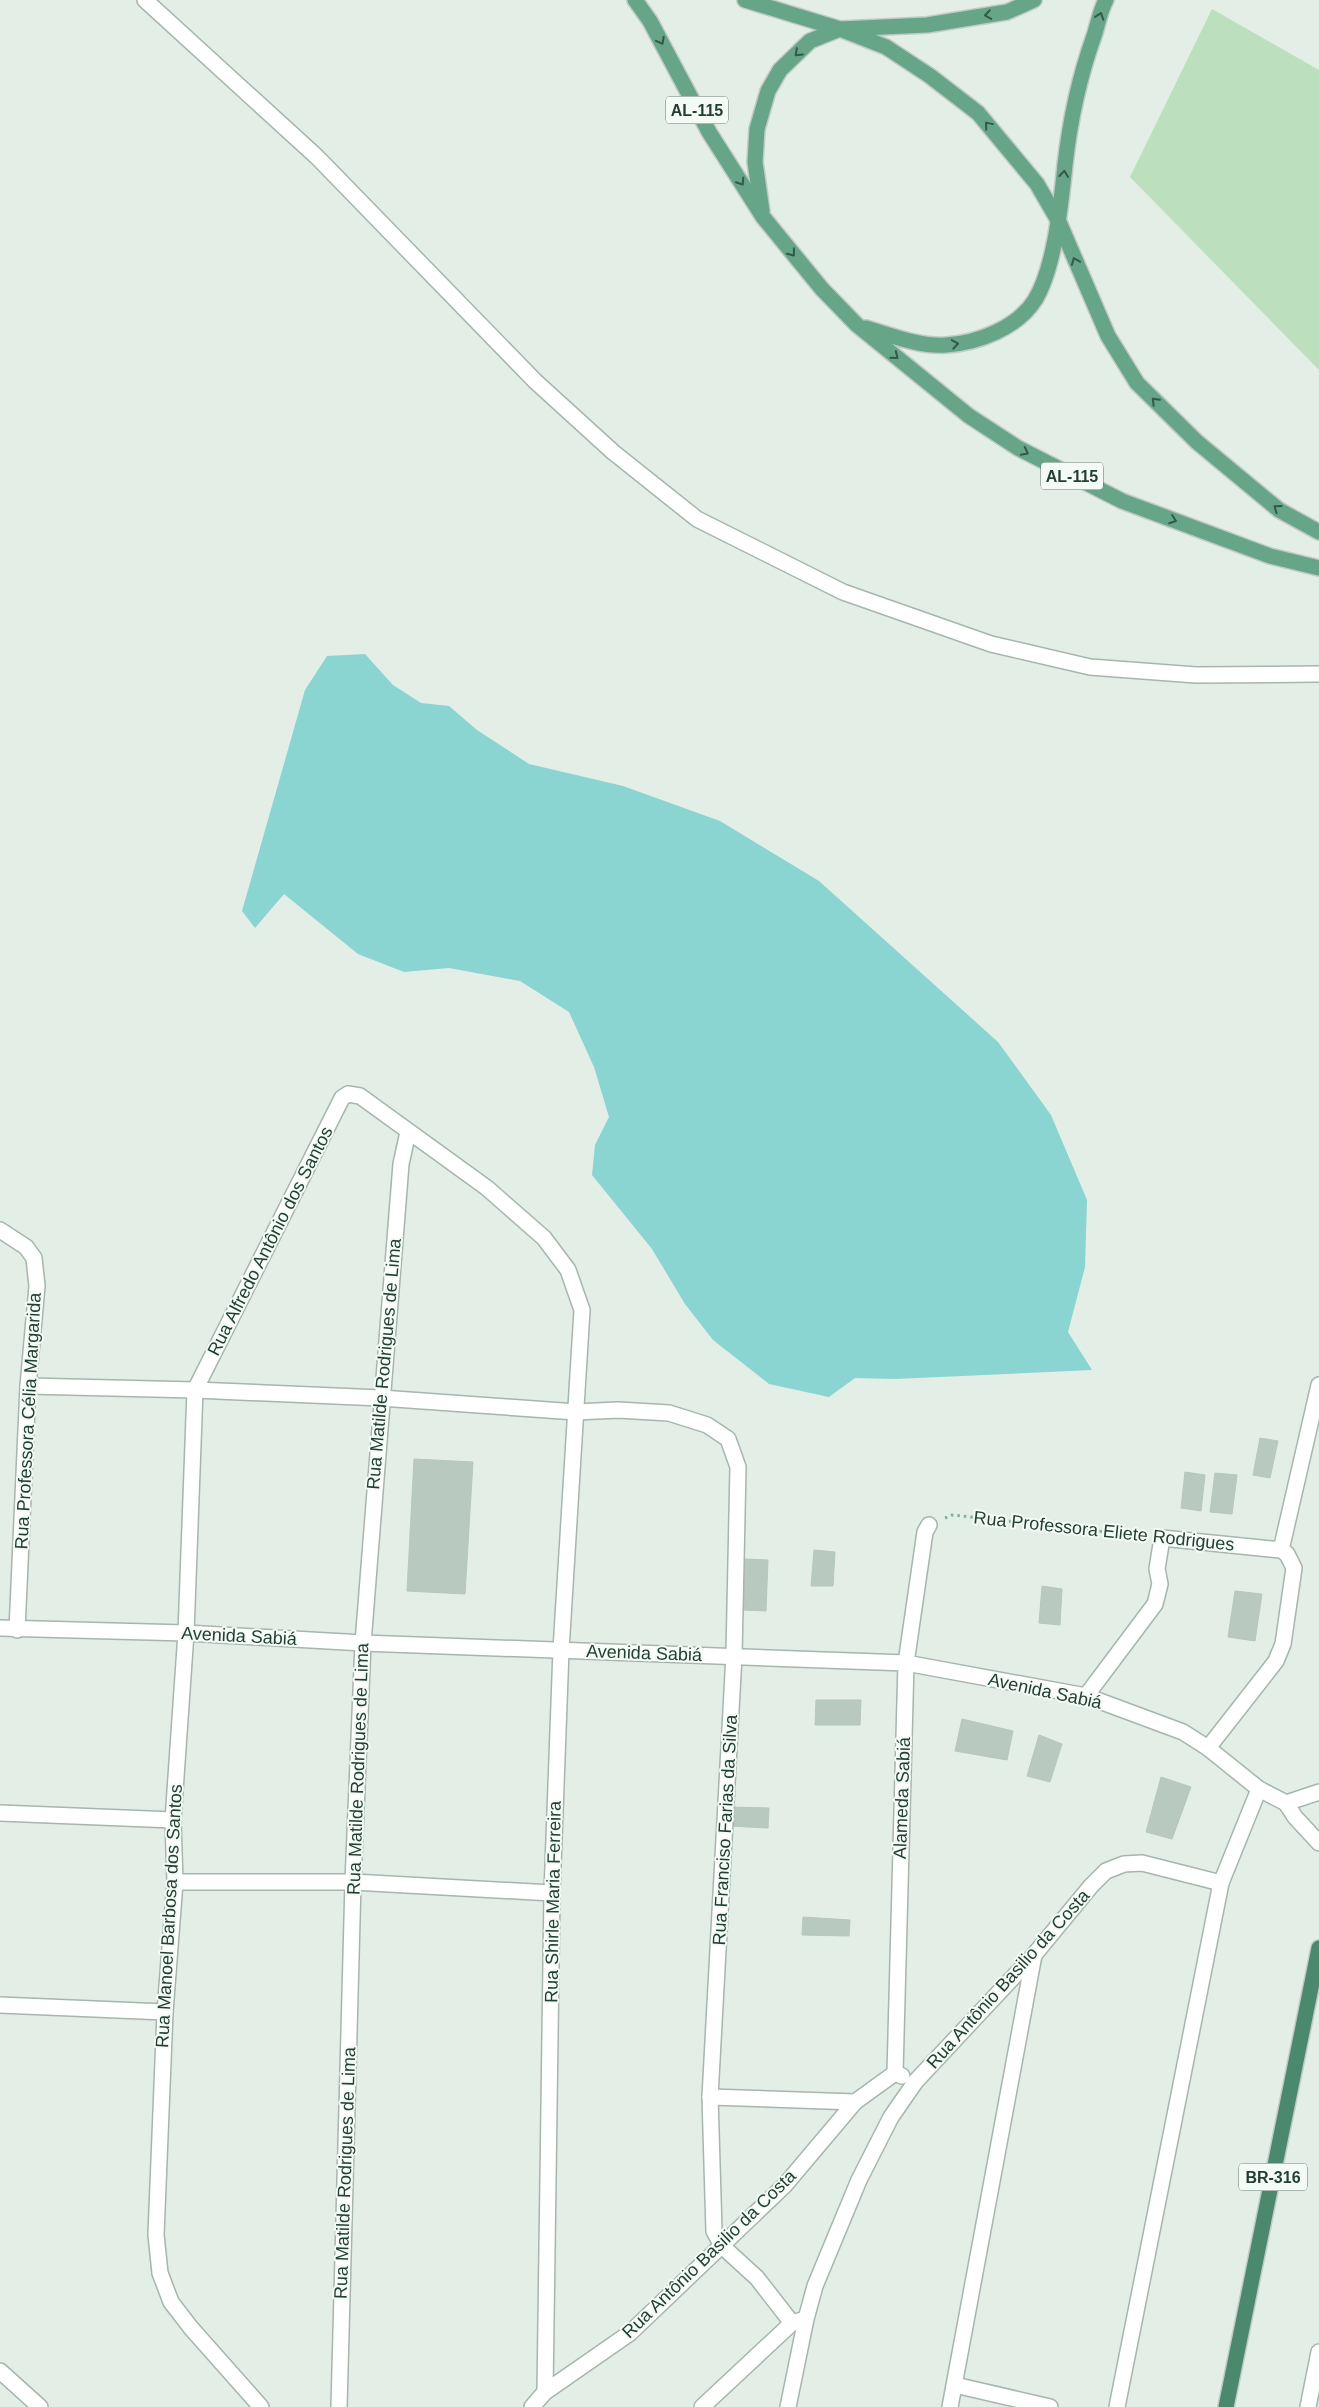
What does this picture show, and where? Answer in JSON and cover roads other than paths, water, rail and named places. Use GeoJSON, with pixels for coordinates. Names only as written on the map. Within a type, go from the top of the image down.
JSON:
{"type":"FeatureCollection","features":[{"type":"Feature","properties":{"kind":"highway","name":"BR-316"},"geometry":{"type":"LineString","coordinates":[[1226,2407],[1319,1948]]}},
{"type":"Feature","properties":{"kind":"main road","name":"AL-115"},"geometry":{"type":"LineString","coordinates":[[635,0],[650,21],[709,132],[763,217],[822,289],[857,325],[969,416],[1018,448],[1122,501],[1270,556],[1319,568]]}},
{"type":"Feature","properties":{"kind":"main road"},"geometry":{"type":"LineString","coordinates":[[744,0],[840,29],[886,47],[930,76],[978,113],[1037,184],[1059,222],[1108,336],[1138,383],[1197,442],[1279,510],[1319,532]]}},
{"type":"Feature","properties":{"kind":"main road"},"geometry":{"type":"LineString","coordinates":[[763,217],[755,162],[756,128],[768,91],[780,70],[810,41],[840,29],[927,26],[1007,12],[1034,0]]}},
{"type":"Feature","properties":{"kind":"main road"},"geometry":{"type":"LineString","coordinates":[[857,325],[912,342],[945,346],[976,341],[1013,323],[1034,301],[1044,277],[1059,222],[1066,153],[1080,77],[1106,0]]}},
{"type":"Feature","properties":{"kind":"street"},"geometry":{"type":"LineString","coordinates":[[145,0],[317,157],[535,381],[613,452],[698,519],[843,592],[991,644],[1090,667],[1196,675],[1319,674]]}},
{"type":"Feature","properties":{"kind":"street","name":"Rua Shirle Maria Ferreira"},"geometry":{"type":"LineString","coordinates":[[348,1094],[360,1096],[487,1188],[544,1238],[568,1270],[582,1310],[561,1650],[552,1893],[545,2392]]}},
{"type":"Feature","properties":{"kind":"street","name":"Rua Alfredo Antônio dos Santos"},"geometry":{"type":"LineString","coordinates":[[195,1390],[342,1098],[348,1094]]}},
{"type":"Feature","properties":{"kind":"street","name":"Rua Matilde Rodrigues de Lima"},"geometry":{"type":"LineString","coordinates":[[339,2407],[353,1882],[363,1643],[401,1164],[408,1132]]}},
{"type":"Feature","properties":{"kind":"street","name":"Rua Professora Célia Margarida"},"geometry":{"type":"LineString","coordinates":[[0,1230],[26,1247],[34,1258],[37,1286],[28,1386],[17,1630]]}},
{"type":"Feature","properties":{"kind":"street"},"geometry":{"type":"LineString","coordinates":[[1208,1748],[1276,1661],[1283,1644],[1294,1568],[1288,1554],[1281,1550],[1319,1385]]}},
{"type":"Feature","properties":{"kind":"street","name":"Rua Franciso Farias da Silva"},"geometry":{"type":"LineString","coordinates":[[28,1386],[195,1390],[381,1398],[576,1412],[618,1410],[669,1413],[707,1425],[728,1439],[738,1467],[734,1655],[710,2097],[714,2231],[722,2246]]}},
{"type":"Feature","properties":{"kind":"street","name":"Rua Manoel Barbosa dos Santos"},"geometry":{"type":"LineString","coordinates":[[195,1390],[186,1633],[173,1820],[175,1882],[164,2012],[156,2236],[160,2274],[171,2302],[191,2328],[261,2407]]}},
{"type":"Feature","properties":{"kind":"street","name":"Alameda Sabiá"},"geometry":{"type":"LineString","coordinates":[[895,2073],[906,1663],[925,1532],[929,1525]]}},
{"type":"Feature","properties":{"kind":"street","name":"Rua Professora Eliete Rodrigues"},"geometry":{"type":"LineString","coordinates":[[1086,1696],[1154,1604],[1160,1584],[1157,1569],[1162,1538],[1281,1550]]}},
{"type":"Feature","properties":{"kind":"street","name":"Avenida Sabiá"},"geometry":{"type":"LineString","coordinates":[[0,1628],[17,1630],[186,1633],[363,1643],[734,1655],[906,1663],[1086,1696],[1183,1732],[1208,1748],[1259,1789],[1286,1803]]}},
{"type":"Feature","properties":{"kind":"street"},"geometry":{"type":"LineString","coordinates":[[1117,2407],[1221,1883],[1259,1789]]}},
{"type":"Feature","properties":{"kind":"street"},"geometry":{"type":"LineString","coordinates":[[1319,1792],[1286,1803],[1295,1817],[1319,1843]]}},
{"type":"Feature","properties":{"kind":"street"},"geometry":{"type":"LineString","coordinates":[[0,1813],[173,1820]]}},
{"type":"Feature","properties":{"kind":"street","name":"Rua Antônio Basilio da Costa"},"geometry":{"type":"LineString","coordinates":[[532,2407],[545,2392],[630,2333],[785,2185],[855,2102],[895,2073],[916,2081],[1034,1955],[1091,1886],[1106,1871],[1124,1864],[1142,1863],[1221,1883]]}},
{"type":"Feature","properties":{"kind":"street"},"geometry":{"type":"LineString","coordinates":[[175,1882],[353,1882],[552,1893]]}},
{"type":"Feature","properties":{"kind":"street"},"geometry":{"type":"LineString","coordinates":[[950,2407],[1034,1955]]}},
{"type":"Feature","properties":{"kind":"street"},"geometry":{"type":"LineString","coordinates":[[0,2005],[164,2012]]}},
{"type":"Feature","properties":{"kind":"street"},"geometry":{"type":"LineString","coordinates":[[788,2407],[799,2321],[859,2180],[891,2117],[916,2081]]}},
{"type":"Feature","properties":{"kind":"street"},"geometry":{"type":"LineString","coordinates":[[710,2097],[855,2102]]}},
{"type":"Feature","properties":{"kind":"street"},"geometry":{"type":"LineString","coordinates":[[722,2246],[799,2321]]}},
{"type":"Feature","properties":{"kind":"street"},"geometry":{"type":"LineString","coordinates":[[702,2407],[799,2321]]}},
{"type":"Feature","properties":{"kind":"street"},"geometry":{"type":"LineString","coordinates":[[1308,2407],[1319,2352]]}},
{"type":"Feature","properties":{"kind":"street"},"geometry":{"type":"LineString","coordinates":[[1,2374],[40,2407]]}},
{"type":"Feature","properties":{"kind":"street"},"geometry":{"type":"LineString","coordinates":[[955,2385],[1050,2407]]}},
{"type":"Feature","properties":{"kind":"water"},"geometry":{"type":"Polygon","coordinates":[[[365,654],[393,685],[421,703],[449,706],[477,730],[529,764],[623,786],[720,821],[819,881],[998,1042],[1051,1115],[1087,1200],[1085,1267],[1068,1332],[1092,1370],[895,1379],[855,1378],[829,1397],[769,1384],[713,1340],[685,1304],[652,1249],[592,1175],[595,1145],[609,1117],[594,1067],[569,1012],[520,981],[449,968],[404,972],[358,954],[284,894],[255,928],[242,911],[305,690],[327,656],[365,654]]]}}]}
